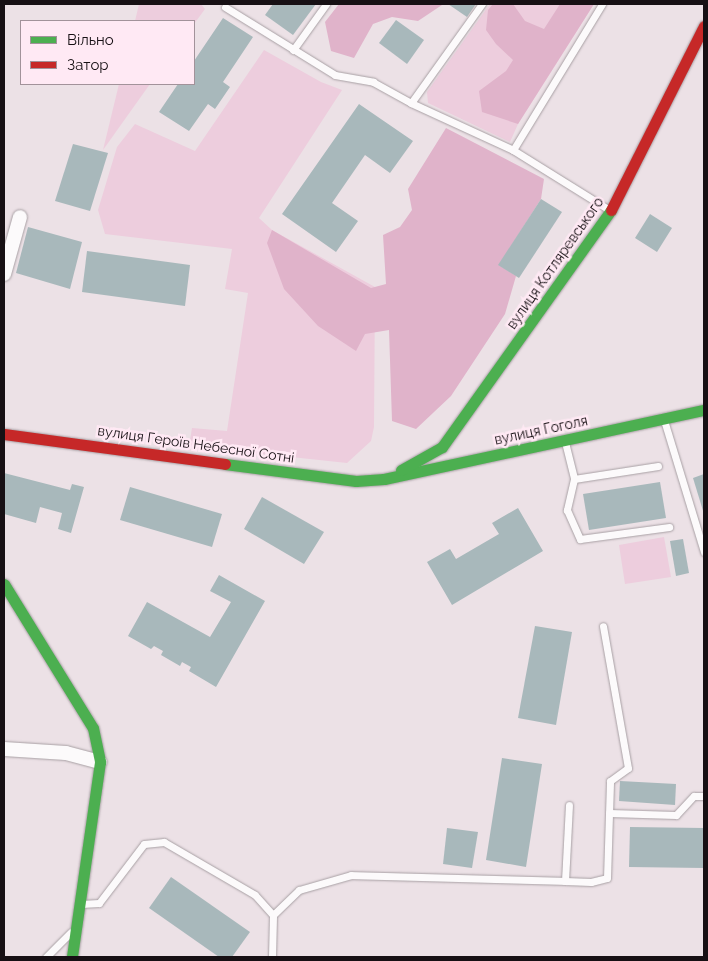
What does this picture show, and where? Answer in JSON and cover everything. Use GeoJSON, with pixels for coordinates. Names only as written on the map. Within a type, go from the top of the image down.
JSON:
{"type":"FeatureCollection","features":[{"type":"Feature","properties":{"kind":"street","name":"вулиця Котляревського"},"geometry":{"type":"LineString","coordinates":[[384,479],[442,447],[484,391],[611,211],[704,26]]}},
{"type":"Feature","properties":{"kind":"street"},"geometry":{"type":"LineString","coordinates":[[4,274],[20,217]]}},
{"type":"Feature","properties":{"kind":"street","name":"вулиця Гоголя"},"geometry":{"type":"LineString","coordinates":[[384,479],[704,410]]}},
{"type":"Feature","properties":{"kind":"street","name":"вулиця Героїв Небесної Сотні"},"geometry":{"type":"LineString","coordinates":[[4,434],[356,481],[384,479]]}},
{"type":"Feature","properties":{"kind":"street"},"geometry":{"type":"LineString","coordinates":[[4,584],[93,728],[100,762],[72,957]]}},
{"type":"Feature","properties":{"kind":"street"},"geometry":{"type":"LineString","coordinates":[[4,749],[66,753],[100,762]]}},
{"type":"Feature","properties":{"kind":"lane"},"geometry":{"type":"LineString","coordinates":[[292,50],[326,4]]}},
{"type":"Feature","properties":{"kind":"lane"},"geometry":{"type":"LineString","coordinates":[[410,103],[482,4]]}},
{"type":"Feature","properties":{"kind":"lane"},"geometry":{"type":"LineString","coordinates":[[513,150],[602,4]]}},
{"type":"Feature","properties":{"kind":"lane"},"geometry":{"type":"LineString","coordinates":[[225,6],[292,50],[336,75],[373,82],[410,103],[513,150],[611,211]]}},
{"type":"Feature","properties":{"kind":"lane"},"geometry":{"type":"LineString","coordinates":[[664,419],[701,522],[704,552]]}},
{"type":"Feature","properties":{"kind":"lane"},"geometry":{"type":"LineString","coordinates":[[565,440],[574,479],[567,510],[580,539],[669,527]]}},
{"type":"Feature","properties":{"kind":"lane"},"geometry":{"type":"LineString","coordinates":[[574,479],[658,466]]}},
{"type":"Feature","properties":{"kind":"lane"},"geometry":{"type":"LineString","coordinates":[[272,915],[299,890],[351,875],[591,882],[607,878],[610,781],[628,768],[603,626]]}},
{"type":"Feature","properties":{"kind":"lane"},"geometry":{"type":"LineString","coordinates":[[609,813],[676,815],[694,796],[704,796]]}},
{"type":"Feature","properties":{"kind":"lane"},"geometry":{"type":"LineString","coordinates":[[565,881],[569,805]]}},
{"type":"Feature","properties":{"kind":"lane"},"geometry":{"type":"LineString","coordinates":[[80,904],[99,903],[144,844],[164,842],[255,895],[272,915],[272,957]]}},
{"type":"Feature","properties":{"kind":"lane"},"geometry":{"type":"LineString","coordinates":[[46,957],[77,927]]}},
{"type":"Feature","properties":{"kind":"shaded area"},"geometry":{"type":"Polygon","coordinates":[[[139,4],[201,4],[205,9],[195,23],[195,20],[135,20],[139,4]]]}},
{"type":"Feature","properties":{"kind":"shaded area"},"geometry":{"type":"Polygon","coordinates":[[[339,4],[442,5],[418,21],[392,17],[373,24],[354,58],[331,51],[325,22],[339,4]]]}},
{"type":"Feature","properties":{"kind":"shaded area"},"geometry":{"type":"Polygon","coordinates":[[[490,4],[594,4],[518,124],[510,142],[428,103],[427,92],[490,4]]]}},
{"type":"Feature","properties":{"kind":"shaded area"},"geometry":{"type":"Polygon","coordinates":[[[493,4],[513,4],[525,21],[544,29],[560,4],[594,4],[518,124],[482,112],[479,91],[506,71],[513,60],[496,44],[486,30],[488,10],[493,4]]]}},
{"type":"Feature","properties":{"kind":"shaded area"},"geometry":{"type":"Polygon","coordinates":[[[264,50],[321,82],[342,90],[259,218],[272,230],[375,287],[374,427],[371,441],[347,463],[189,446],[192,428],[227,431],[248,293],[225,289],[232,249],[105,234],[98,210],[117,147],[135,124],[195,151],[264,50]]]}},
{"type":"Feature","properties":{"kind":"shaded area"},"geometry":{"type":"Polygon","coordinates":[[[119,85],[149,85],[103,150],[119,85]]]}},
{"type":"Feature","properties":{"kind":"shaded area"},"geometry":{"type":"Polygon","coordinates":[[[446,128],[544,179],[541,199],[499,265],[516,276],[505,314],[451,396],[416,429],[392,421],[389,330],[365,334],[356,351],[318,326],[284,289],[267,243],[272,230],[371,288],[386,284],[383,235],[400,227],[412,210],[408,189],[446,128]]]}},
{"type":"Feature","properties":{"kind":"shaded area"},"geometry":{"type":"Polygon","coordinates":[[[664,537],[671,577],[625,584],[619,545],[664,537]]]}},
{"type":"Feature","properties":{"kind":"building"},"geometry":{"type":"Polygon","coordinates":[[[273,4],[316,4],[293,35],[265,15],[273,4]]]}},
{"type":"Feature","properties":{"kind":"building"},"geometry":{"type":"Polygon","coordinates":[[[448,4],[476,4],[467,17],[448,4]]]}},
{"type":"Feature","properties":{"kind":"building"},"geometry":{"type":"Polygon","coordinates":[[[223,18],[253,37],[223,82],[230,87],[215,109],[208,104],[189,131],[159,112],[177,85],[195,85],[195,60],[223,18]]]}},
{"type":"Feature","properties":{"kind":"building"},"geometry":{"type":"Polygon","coordinates":[[[396,20],[424,40],[407,64],[379,43],[396,20]]]}},
{"type":"Feature","properties":{"kind":"building"},"geometry":{"type":"Polygon","coordinates":[[[359,104],[413,141],[390,173],[365,155],[332,203],[358,221],[336,252],[282,214],[359,104]]]}},
{"type":"Feature","properties":{"kind":"building"},"geometry":{"type":"Polygon","coordinates":[[[73,144],[108,153],[90,211],[55,201],[73,144]]]}},
{"type":"Feature","properties":{"kind":"building"},"geometry":{"type":"Polygon","coordinates":[[[541,199],[562,212],[519,278],[498,265],[541,199]]]}},
{"type":"Feature","properties":{"kind":"building"},"geometry":{"type":"Polygon","coordinates":[[[650,214],[672,228],[657,252],[635,238],[650,214]]]}},
{"type":"Feature","properties":{"kind":"building"},"geometry":{"type":"Polygon","coordinates":[[[28,227],[82,242],[70,289],[16,273],[28,227]]]}},
{"type":"Feature","properties":{"kind":"building"},"geometry":{"type":"Polygon","coordinates":[[[87,251],[190,265],[185,306],[82,292],[87,251]]]}},
{"type":"Feature","properties":{"kind":"building"},"geometry":{"type":"Polygon","coordinates":[[[4,473],[70,490],[72,484],[84,487],[71,533],[58,529],[62,513],[40,507],[36,523],[4,514],[4,473]]]}},
{"type":"Feature","properties":{"kind":"building"},"geometry":{"type":"Polygon","coordinates":[[[704,474],[704,514],[693,478],[704,474]]]}},
{"type":"Feature","properties":{"kind":"building"},"geometry":{"type":"Polygon","coordinates":[[[660,482],[666,518],[589,530],[583,494],[660,482]]]}},
{"type":"Feature","properties":{"kind":"building"},"geometry":{"type":"Polygon","coordinates":[[[130,487],[222,514],[212,547],[120,520],[130,487]]]}},
{"type":"Feature","properties":{"kind":"building"},"geometry":{"type":"Polygon","coordinates":[[[262,497],[324,532],[304,564],[244,529],[262,497]]]}},
{"type":"Feature","properties":{"kind":"building"},"geometry":{"type":"Polygon","coordinates":[[[518,508],[543,551],[452,605],[427,562],[450,549],[456,559],[499,534],[492,523],[518,508]]]}},
{"type":"Feature","properties":{"kind":"building"},"geometry":{"type":"Polygon","coordinates":[[[683,539],[689,573],[676,576],[670,541],[683,539]]]}},
{"type":"Feature","properties":{"kind":"building"},"geometry":{"type":"Polygon","coordinates":[[[219,575],[265,601],[216,687],[189,671],[191,667],[182,662],[180,666],[161,655],[163,651],[154,646],[151,649],[128,636],[147,602],[210,637],[231,602],[210,591],[219,575]]]}},
{"type":"Feature","properties":{"kind":"building"},"geometry":{"type":"Polygon","coordinates":[[[535,626],[572,632],[556,725],[518,718],[535,626]]]}},
{"type":"Feature","properties":{"kind":"building"},"geometry":{"type":"Polygon","coordinates":[[[502,758],[542,764],[526,867],[486,860],[502,758]]]}},
{"type":"Feature","properties":{"kind":"building"},"geometry":{"type":"Polygon","coordinates":[[[620,781],[676,784],[675,805],[619,801],[620,781]]]}},
{"type":"Feature","properties":{"kind":"building"},"geometry":{"type":"Polygon","coordinates":[[[630,827],[704,828],[704,868],[629,867],[630,827]]]}},
{"type":"Feature","properties":{"kind":"building"},"geometry":{"type":"Polygon","coordinates":[[[447,828],[478,832],[472,868],[443,864],[447,828]]]}},
{"type":"Feature","properties":{"kind":"building"},"geometry":{"type":"Polygon","coordinates":[[[171,877],[250,932],[232,957],[219,957],[149,908],[171,877]]]}},
{"type":"Feature","properties":{"kind":"traffic: fast"},"geometry":{"type":"LineString","coordinates":[[401,470],[442,447],[611,210]]}},
{"type":"Feature","properties":{"kind":"traffic: fast"},"geometry":{"type":"LineString","coordinates":[[225,464],[356,481],[384,479],[704,410]]}},
{"type":"Feature","properties":{"kind":"traffic: fast"},"geometry":{"type":"LineString","coordinates":[[4,584],[93,728],[100,762],[72,957]]}},
{"type":"Feature","properties":{"kind":"traffic: jam"},"geometry":{"type":"LineString","coordinates":[[611,210],[704,26]]}},
{"type":"Feature","properties":{"kind":"traffic: jam"},"geometry":{"type":"LineString","coordinates":[[4,434],[225,464]]}}]}
